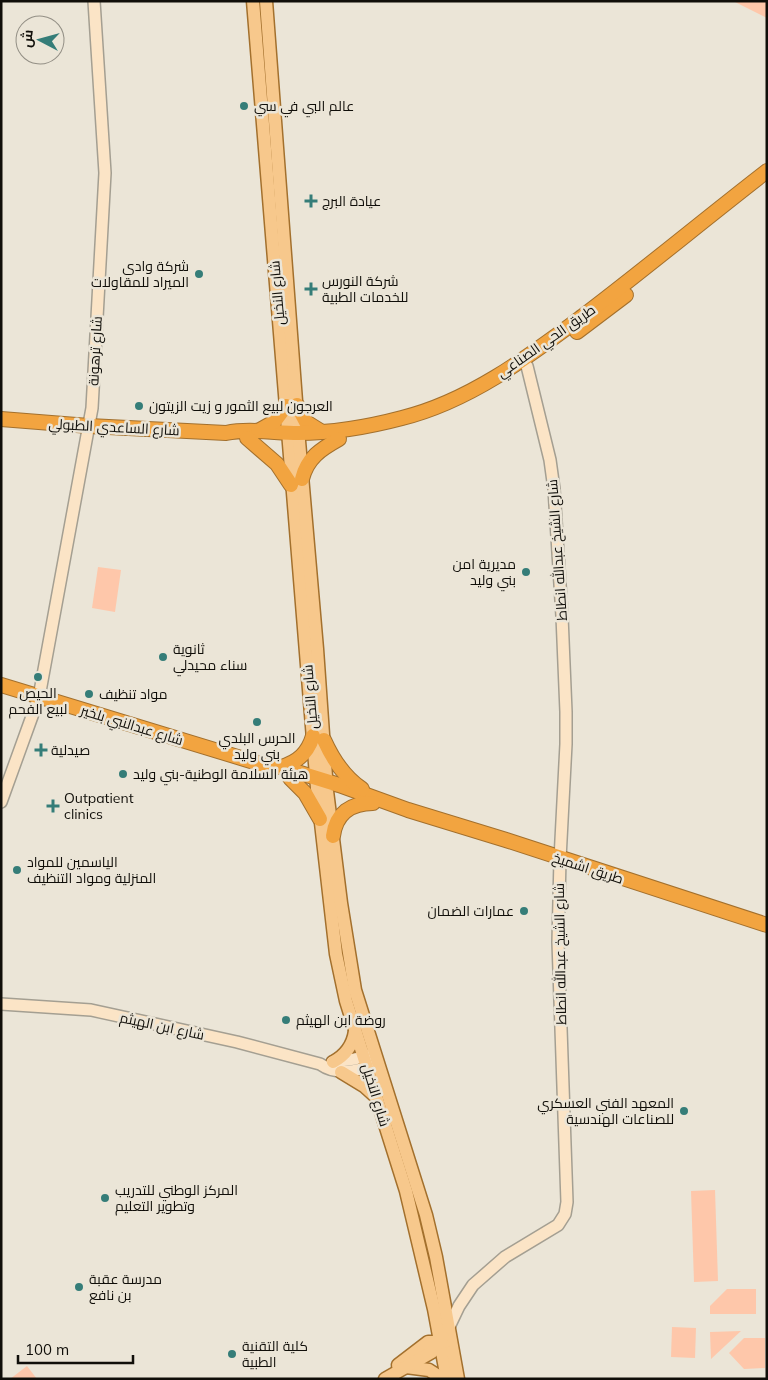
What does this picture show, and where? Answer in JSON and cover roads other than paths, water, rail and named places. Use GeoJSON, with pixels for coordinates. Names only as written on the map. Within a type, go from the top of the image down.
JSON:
{"type":"FeatureCollection","features":[{"type":"Feature","properties":{"kind":"highway","name":"طريق الحي الصناعي"},"geometry":{"type":"LineString","coordinates":[[294,437],[405,418],[444,403],[495,377],[532,354],[615,292],[767,171]]}},
{"type":"Feature","properties":{"kind":"highway","name":"طريق الحي الصناعي"},"geometry":{"type":"LineString","coordinates":[[294,437],[340,439],[373,433],[448,409],[500,383],[601,315],[767,181]]}},
{"type":"Feature","properties":{"kind":"highway"},"geometry":{"type":"LineString","coordinates":[[322,432],[306,422],[292,405],[274,422],[251,435],[277,464],[297,482],[312,457],[340,439]]}},
{"type":"Feature","properties":{"kind":"highway","name":"شارع الساعدي الطبولي"},"geometry":{"type":"LineString","coordinates":[[1,419],[89,426],[294,437]]}},
{"type":"Feature","properties":{"kind":"highway","name":"شارع عبدالنبي بلخير"},"geometry":{"type":"LineString","coordinates":[[1,685],[264,765]]}},
{"type":"Feature","properties":{"kind":"highway"},"geometry":{"type":"LineString","coordinates":[[281,767],[296,762],[318,738],[346,776],[371,799]]}},
{"type":"Feature","properties":{"kind":"highway"},"geometry":{"type":"LineString","coordinates":[[264,765],[281,767],[322,784],[371,799]]}},
{"type":"Feature","properties":{"kind":"highway"},"geometry":{"type":"LineString","coordinates":[[264,765],[290,778],[322,784]]}},
{"type":"Feature","properties":{"kind":"highway"},"geometry":{"type":"LineString","coordinates":[[290,778],[305,792],[320,819]]}},
{"type":"Feature","properties":{"kind":"highway"},"geometry":{"type":"LineString","coordinates":[[333,836],[334,826],[346,810],[371,799]]}},
{"type":"Feature","properties":{"kind":"highway","name":"طريق اشميخ"},"geometry":{"type":"LineString","coordinates":[[371,799],[506,840],[767,926]]}},
{"type":"Feature","properties":{"kind":"main road","name":"شارع ترهونة"},"geometry":{"type":"LineString","coordinates":[[1,802],[39,696],[92,408],[105,173],[94,1]]}},
{"type":"Feature","properties":{"kind":"main road","name":"شارع النخيل"},"geometry":{"type":"LineString","coordinates":[[253,1],[292,405]]}},
{"type":"Feature","properties":{"kind":"main road","name":"شارع النخيل"},"geometry":{"type":"LineString","coordinates":[[266,1],[297,482],[322,784],[333,836],[351,973],[377,1098],[406,1191],[434,1309],[458,1379]]}},
{"type":"Feature","properties":{"kind":"main road","name":"شارع الشيخ عبدالله انطاط"},"geometry":{"type":"LineString","coordinates":[[385,1379],[446,1343],[449,1327],[466,1295],[482,1276],[505,1257],[553,1229],[562,1220],[566,1208],[558,942],[560,859],[565,784],[566,712],[562,616],[554,489],[544,429],[527,366]]}},
{"type":"Feature","properties":{"kind":"main road","name":"شارع النخيل"},"geometry":{"type":"LineString","coordinates":[[322,784],[320,819],[336,954],[346,1002],[355,1031],[370,1061],[426,1216],[449,1327]]}},
{"type":"Feature","properties":{"kind":"main road","name":"شارع ابن الهيثم"},"geometry":{"type":"LineString","coordinates":[[1,1004],[91,1010],[237,1042],[337,1067]]}},
{"type":"Feature","properties":{"kind":"main road"},"geometry":{"type":"LineString","coordinates":[[337,1067],[349,1050],[355,1031]]}},
{"type":"Feature","properties":{"kind":"main road"},"geometry":{"type":"LineString","coordinates":[[337,1067],[370,1061]]}},
{"type":"Feature","properties":{"kind":"main road"},"geometry":{"type":"LineString","coordinates":[[337,1067],[364,1086],[377,1098]]}},
{"type":"Feature","properties":{"kind":"main road"},"geometry":{"type":"LineString","coordinates":[[421,1346],[432,1329],[434,1309]]}},
{"type":"Feature","properties":{"kind":"main road","name":"شارع الشيخ عبدالله انطاط"},"geometry":{"type":"LineString","coordinates":[[385,1379],[421,1346],[431,1341],[446,1343]]}},
{"type":"Feature","properties":{"kind":"main road","name":"شارع النخيل"},"geometry":{"type":"LineString","coordinates":[[446,1343],[447,1379]]}},
{"type":"Feature","properties":{"kind":"main road"},"geometry":{"type":"LineString","coordinates":[[406,1367],[429,1370],[443,1379]]}},
{"type":"Feature","properties":{"kind":"place","name":"عالم البي في سي"},"geometry":{"type":"Point","coordinates":[244,106]}},
{"type":"Feature","properties":{"kind":"place","name":"عيادة البرج"},"geometry":{"type":"Point","coordinates":[311,201]}},
{"type":"Feature","properties":{"kind":"place","name":"شركة وادي الميراد للمقاولات"},"geometry":{"type":"Point","coordinates":[199,274]}},
{"type":"Feature","properties":{"kind":"place","name":"شركة النورس للخدمات الطبية"},"geometry":{"type":"Point","coordinates":[311,289]}},
{"type":"Feature","properties":{"kind":"place","name":"العرجون لبيع الثمور و زيت الزيتون"},"geometry":{"type":"Point","coordinates":[139,406]}},
{"type":"Feature","properties":{"kind":"place","name":"مديرية امن بني وليد"},"geometry":{"type":"Point","coordinates":[526,572]}},
{"type":"Feature","properties":{"kind":"place","name":"ثانوية سناء محيدلي"},"geometry":{"type":"Point","coordinates":[163,657]}},
{"type":"Feature","properties":{"kind":"place","name":"الحيص لبيع الفحم"},"geometry":{"type":"Point","coordinates":[38,677]}},
{"type":"Feature","properties":{"kind":"place","name":"مواد تنظيف"},"geometry":{"type":"Point","coordinates":[89,694]}},
{"type":"Feature","properties":{"kind":"place","name":"الحرس البلدي بني وليد"},"geometry":{"type":"Point","coordinates":[257,722]}},
{"type":"Feature","properties":{"kind":"place","name":"صيدلية"},"geometry":{"type":"Point","coordinates":[41,750]}},
{"type":"Feature","properties":{"kind":"place","name":"هيئة السلامة الوطنية-بني وليد"},"geometry":{"type":"Point","coordinates":[123,774]}},
{"type":"Feature","properties":{"kind":"place","name":"Outpatient clinics"},"geometry":{"type":"Point","coordinates":[53,806]}},
{"type":"Feature","properties":{"kind":"place","name":"الياسمين للمواد المنزلية ومواد التنظيف"},"geometry":{"type":"Point","coordinates":[17,870]}},
{"type":"Feature","properties":{"kind":"place","name":"عمارات الضمان"},"geometry":{"type":"Point","coordinates":[524,911]}},
{"type":"Feature","properties":{"kind":"place","name":"روضة ابن الهيثم"},"geometry":{"type":"Point","coordinates":[286,1020]}},
{"type":"Feature","properties":{"kind":"place","name":"المعهد الفني العسكري للصناعات الهندسية"},"geometry":{"type":"Point","coordinates":[684,1111]}},
{"type":"Feature","properties":{"kind":"place","name":"المركز الوطني للتدريب وتطوير التعليم"},"geometry":{"type":"Point","coordinates":[105,1198]}},
{"type":"Feature","properties":{"kind":"place","name":"مدرسة عقبة بن نافع"},"geometry":{"type":"Point","coordinates":[79,1287]}},
{"type":"Feature","properties":{"kind":"place","name":"كلية التقنية الطبية"},"geometry":{"type":"Point","coordinates":[232,1354]}}]}
